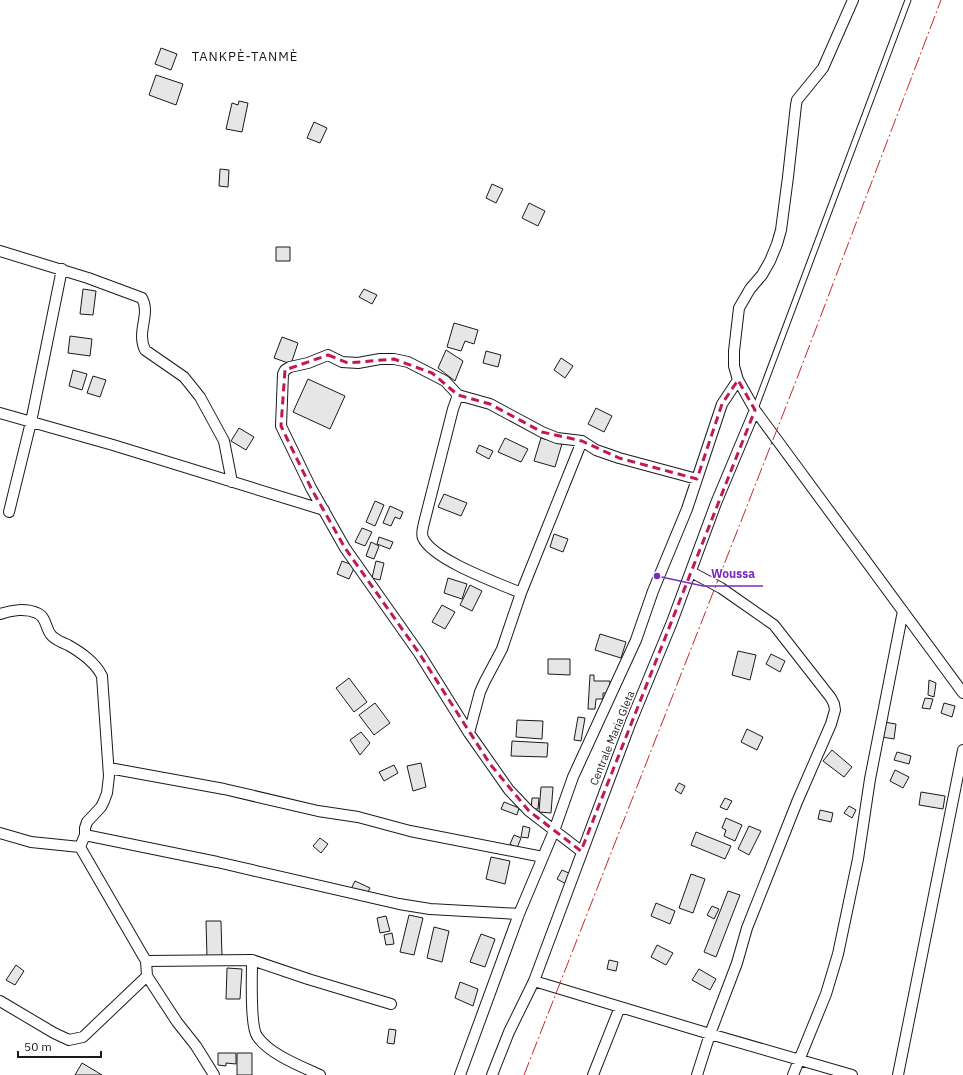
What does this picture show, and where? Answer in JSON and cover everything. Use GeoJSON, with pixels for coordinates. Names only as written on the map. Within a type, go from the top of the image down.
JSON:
{"type":"FeatureCollection","features":[{"type":"Feature","properties":{"kind":"street"},"geometry":{"type":"LineString","coordinates":[[851,2],[823,68],[797,100],[781,230],[777,244],[762,275],[750,288],[739,308],[734,351],[734,366],[738,380],[755,410],[963,693]]}},
{"type":"Feature","properties":{"kind":"street"},"geometry":{"type":"LineString","coordinates":[[0,251],[62,269],[124,290],[142,298],[145,303],[145,313],[141,335],[144,350],[184,377],[200,396],[224,441],[232,482]]}},
{"type":"Feature","properties":{"kind":"street"},"geometry":{"type":"LineString","coordinates":[[9,512],[31,422],[62,269]]}},
{"type":"Feature","properties":{"kind":"street"},"geometry":{"type":"LineString","coordinates":[[581,851],[529,811],[510,790],[469,733],[418,652],[345,548],[312,488],[281,426],[283,374],[285,370],[290,367],[308,363],[328,355],[342,362],[348,363],[358,363],[380,359],[394,359],[408,362],[445,380],[458,395],[490,404],[542,432],[557,438],[582,442],[596,450],[619,458],[697,479]]}},
{"type":"Feature","properties":{"kind":"street"},"geometry":{"type":"LineString","coordinates":[[460,1075],[519,914],[554,831],[573,777],[636,640],[653,591],[697,479],[722,404],[738,380]]}},
{"type":"Feature","properties":{"kind":"street"},"geometry":{"type":"LineString","coordinates":[[458,395],[451,417],[422,536],[430,548],[449,561],[521,593]]}},
{"type":"Feature","properties":{"kind":"street","name":"Centrale Maria Gleta"},"geometry":{"type":"LineString","coordinates":[[492,1075],[509,1032],[534,981],[581,851],[630,724],[692,572],[716,503],[755,410]]}},
{"type":"Feature","properties":{"kind":"street"},"geometry":{"type":"LineString","coordinates":[[0,413],[113,445],[324,510]]}},
{"type":"Feature","properties":{"kind":"street"},"geometry":{"type":"LineString","coordinates":[[469,733],[484,681],[502,649],[521,593],[582,442]]}},
{"type":"Feature","properties":{"kind":"street"},"geometry":{"type":"LineString","coordinates":[[692,572],[722,588],[774,625],[831,698],[835,710],[831,724],[797,802],[747,928],[737,963],[710,1034],[697,1075]]}},
{"type":"Feature","properties":{"kind":"street"},"geometry":{"type":"LineString","coordinates":[[0,614],[8,611],[38,613],[45,620],[51,635],[82,653],[98,669],[102,676],[109,776],[106,797],[101,807],[87,822],[84,828],[85,835],[80,847]]}},
{"type":"Feature","properties":{"kind":"street"},"geometry":{"type":"LineString","coordinates":[[793,1075],[826,994],[838,954],[858,859],[870,779],[903,611]]}},
{"type":"Feature","properties":{"kind":"street"},"geometry":{"type":"LineString","coordinates":[[898,1075],[963,750]]}},
{"type":"Feature","properties":{"kind":"street"},"geometry":{"type":"LineString","coordinates":[[109,768],[224,789],[318,810],[358,817],[410,831],[543,857]]}},
{"type":"Feature","properties":{"kind":"street"},"geometry":{"type":"LineString","coordinates":[[0,833],[31,842],[80,847]]}},
{"type":"Feature","properties":{"kind":"street"},"geometry":{"type":"LineString","coordinates":[[85,835],[217,862],[400,904],[430,909],[519,914]]}},
{"type":"Feature","properties":{"kind":"street"},"geometry":{"type":"LineString","coordinates":[[80,847],[146,961],[147,976],[177,1022],[196,1046],[214,1075]]}},
{"type":"Feature","properties":{"kind":"street"},"geometry":{"type":"LineString","coordinates":[[146,961],[252,960],[308,979],[391,1004]]}},
{"type":"Feature","properties":{"kind":"street"},"geometry":{"type":"LineString","coordinates":[[252,960],[252,1015],[256,1035],[266,1047],[320,1075]]}},
{"type":"Feature","properties":{"kind":"street"},"geometry":{"type":"LineString","coordinates":[[0,1001],[54,1033],[69,1040],[83,1037],[147,976]]}},
{"type":"Feature","properties":{"kind":"street"},"geometry":{"type":"LineString","coordinates":[[534,981],[852,1075]]}},
{"type":"Feature","properties":{"kind":"street"},"geometry":{"type":"LineString","coordinates":[[593,1075],[620,1007]]}},
{"type":"Feature","properties":{"kind":"lane"},"geometry":{"type":"LineString","coordinates":[[755,410],[908,0]]}},
{"type":"Feature","properties":{"kind":"highlighted area"},"geometry":{"type":"Polygon","coordinates":[[[328,355],[348,363],[394,359],[432,373],[458,395],[490,404],[542,432],[582,441],[619,458],[697,479],[722,404],[738,380],[755,410],[581,851],[529,811],[490,764],[419,653],[345,548],[311,488],[281,426],[285,370],[328,355]]]}},
{"type":"Feature","properties":{"kind":"building"},"geometry":{"type":"Polygon","coordinates":[[[161,48],[177,54],[171,70],[155,64],[161,48]]]}},
{"type":"Feature","properties":{"kind":"building"},"geometry":{"type":"Polygon","coordinates":[[[156,75],[183,84],[176,105],[149,95],[156,75]]]}},
{"type":"Feature","properties":{"kind":"building"},"geometry":{"type":"Polygon","coordinates":[[[239,101],[248,103],[242,132],[226,129],[232,103],[238,105],[239,101]]]}},
{"type":"Feature","properties":{"kind":"building"},"geometry":{"type":"Polygon","coordinates":[[[314,122],[327,128],[320,143],[307,138],[314,122]]]}},
{"type":"Feature","properties":{"kind":"building"},"geometry":{"type":"Polygon","coordinates":[[[220,169],[229,170],[228,187],[219,186],[220,169]]]}},
{"type":"Feature","properties":{"kind":"building"},"geometry":{"type":"Polygon","coordinates":[[[492,184],[503,189],[496,203],[486,198],[492,184]]]}},
{"type":"Feature","properties":{"kind":"building"},"geometry":{"type":"Polygon","coordinates":[[[529,203],[545,211],[538,226],[522,218],[529,203]]]}},
{"type":"Feature","properties":{"kind":"building"},"geometry":{"type":"Polygon","coordinates":[[[276,247],[290,247],[290,261],[276,261],[276,247]]]}},
{"type":"Feature","properties":{"kind":"building"},"geometry":{"type":"Polygon","coordinates":[[[83,289],[96,291],[93,315],[80,314],[83,289]]]}},
{"type":"Feature","properties":{"kind":"building"},"geometry":{"type":"Polygon","coordinates":[[[364,289],[377,295],[372,304],[359,297],[364,289]]]}},
{"type":"Feature","properties":{"kind":"building"},"geometry":{"type":"Polygon","coordinates":[[[454,323],[478,330],[474,344],[465,341],[461,351],[447,347],[454,323]]]}},
{"type":"Feature","properties":{"kind":"building"},"geometry":{"type":"Polygon","coordinates":[[[70,336],[92,339],[90,356],[68,353],[70,336]]]}},
{"type":"Feature","properties":{"kind":"building"},"geometry":{"type":"Polygon","coordinates":[[[282,337],[298,343],[291,364],[274,358],[282,337]]]}},
{"type":"Feature","properties":{"kind":"building"},"geometry":{"type":"Polygon","coordinates":[[[446,350],[463,361],[455,381],[438,368],[446,350]]]}},
{"type":"Feature","properties":{"kind":"building"},"geometry":{"type":"Polygon","coordinates":[[[486,351],[501,355],[498,367],[483,363],[486,351]]]}},
{"type":"Feature","properties":{"kind":"building"},"geometry":{"type":"Polygon","coordinates":[[[561,358],[573,366],[565,378],[554,370],[561,358]]]}},
{"type":"Feature","properties":{"kind":"building"},"geometry":{"type":"Polygon","coordinates":[[[73,370],[87,374],[82,390],[69,386],[73,370]]]}},
{"type":"Feature","properties":{"kind":"building"},"geometry":{"type":"Polygon","coordinates":[[[93,376],[106,380],[100,397],[87,393],[93,376]]]}},
{"type":"Feature","properties":{"kind":"building"},"geometry":{"type":"Polygon","coordinates":[[[308,379],[345,396],[330,429],[293,412],[308,379]]]}},
{"type":"Feature","properties":{"kind":"building"},"geometry":{"type":"Polygon","coordinates":[[[596,408],[612,416],[604,432],[588,424],[596,408]]]}},
{"type":"Feature","properties":{"kind":"building"},"geometry":{"type":"Polygon","coordinates":[[[239,428],[254,437],[246,450],[231,441],[239,428]]]}},
{"type":"Feature","properties":{"kind":"building"},"geometry":{"type":"Polygon","coordinates":[[[505,438],[528,449],[521,462],[498,452],[505,438]]]}},
{"type":"Feature","properties":{"kind":"building"},"geometry":{"type":"Polygon","coordinates":[[[541,438],[562,444],[555,467],[534,461],[541,438]]]}},
{"type":"Feature","properties":{"kind":"building"},"geometry":{"type":"Polygon","coordinates":[[[479,445],[493,451],[489,459],[476,452],[479,445]]]}},
{"type":"Feature","properties":{"kind":"building"},"geometry":{"type":"Polygon","coordinates":[[[444,494],[467,503],[461,516],[438,507],[444,494]]]}},
{"type":"Feature","properties":{"kind":"building"},"geometry":{"type":"Polygon","coordinates":[[[375,501],[384,505],[375,526],[366,522],[375,501]]]}},
{"type":"Feature","properties":{"kind":"building"},"geometry":{"type":"Polygon","coordinates":[[[390,506],[403,512],[400,519],[395,517],[391,526],[383,523],[390,506]]]}},
{"type":"Feature","properties":{"kind":"building"},"geometry":{"type":"Polygon","coordinates":[[[362,528],[372,532],[365,546],[355,542],[362,528]]]}},
{"type":"Feature","properties":{"kind":"building"},"geometry":{"type":"Polygon","coordinates":[[[554,534],[568,539],[563,552],[550,547],[554,534]]]}},
{"type":"Feature","properties":{"kind":"building"},"geometry":{"type":"Polygon","coordinates":[[[379,537],[393,542],[390,549],[377,544],[379,537]]]}},
{"type":"Feature","properties":{"kind":"building"},"geometry":{"type":"Polygon","coordinates":[[[371,542],[379,546],[374,559],[366,556],[371,542]]]}},
{"type":"Feature","properties":{"kind":"building"},"geometry":{"type":"Polygon","coordinates":[[[342,561],[355,566],[349,579],[337,574],[342,561]]]}},
{"type":"Feature","properties":{"kind":"building"},"geometry":{"type":"Polygon","coordinates":[[[376,561],[384,563],[380,580],[372,578],[376,561]]]}},
{"type":"Feature","properties":{"kind":"building"},"geometry":{"type":"Polygon","coordinates":[[[448,578],[467,584],[462,599],[444,593],[448,578]]]}},
{"type":"Feature","properties":{"kind":"building"},"geometry":{"type":"Polygon","coordinates":[[[470,585],[482,591],[472,611],[460,605],[470,585]]]}},
{"type":"Feature","properties":{"kind":"building"},"geometry":{"type":"Polygon","coordinates":[[[442,605],[455,612],[445,629],[432,622],[442,605]]]}},
{"type":"Feature","properties":{"kind":"building"},"geometry":{"type":"Polygon","coordinates":[[[600,634],[626,642],[621,658],[595,650],[600,634]]]}},
{"type":"Feature","properties":{"kind":"building"},"geometry":{"type":"Polygon","coordinates":[[[738,651],[756,655],[750,680],[732,675],[738,651]]]}},
{"type":"Feature","properties":{"kind":"building"},"geometry":{"type":"Polygon","coordinates":[[[771,654],[785,661],[780,672],[766,664],[771,654]]]}},
{"type":"Feature","properties":{"kind":"building"},"geometry":{"type":"Polygon","coordinates":[[[548,659],[570,659],[570,675],[548,674],[548,659]]]}},
{"type":"Feature","properties":{"kind":"building"},"geometry":{"type":"Polygon","coordinates":[[[590,675],[594,675],[594,681],[610,681],[609,693],[603,693],[603,699],[596,699],[595,709],[588,709],[590,675]]]}},
{"type":"Feature","properties":{"kind":"building"},"geometry":{"type":"Polygon","coordinates":[[[349,678],[367,702],[354,712],[336,688],[349,678]]]}},
{"type":"Feature","properties":{"kind":"building"},"geometry":{"type":"Polygon","coordinates":[[[929,680],[936,683],[934,697],[928,695],[929,680]]]}},
{"type":"Feature","properties":{"kind":"building"},"geometry":{"type":"Polygon","coordinates":[[[925,698],[933,699],[930,709],[922,708],[925,698]]]}},
{"type":"Feature","properties":{"kind":"building"},"geometry":{"type":"Polygon","coordinates":[[[375,703],[390,723],[374,735],[359,715],[375,703]]]}},
{"type":"Feature","properties":{"kind":"building"},"geometry":{"type":"Polygon","coordinates":[[[944,703],[955,706],[952,717],[941,713],[944,703]]]}},
{"type":"Feature","properties":{"kind":"building"},"geometry":{"type":"Polygon","coordinates":[[[578,717],[585,718],[581,741],[574,740],[578,717]]]}},
{"type":"Feature","properties":{"kind":"building"},"geometry":{"type":"Polygon","coordinates":[[[517,720],[543,721],[542,739],[516,737],[517,720]]]}},
{"type":"Feature","properties":{"kind":"building"},"geometry":{"type":"Polygon","coordinates":[[[884,722],[896,724],[894,739],[882,737],[884,722]]]}},
{"type":"Feature","properties":{"kind":"building"},"geometry":{"type":"Polygon","coordinates":[[[747,729],[763,737],[757,750],[741,742],[747,729]]]}},
{"type":"Feature","properties":{"kind":"building"},"geometry":{"type":"Polygon","coordinates":[[[361,732],[370,743],[360,755],[350,740],[361,732]]]}},
{"type":"Feature","properties":{"kind":"building"},"geometry":{"type":"Polygon","coordinates":[[[512,741],[548,743],[547,757],[511,756],[512,741]]]}},
{"type":"Feature","properties":{"kind":"building"},"geometry":{"type":"Polygon","coordinates":[[[832,750],[852,767],[844,777],[823,761],[832,750]]]}},
{"type":"Feature","properties":{"kind":"building"},"geometry":{"type":"Polygon","coordinates":[[[897,752],[911,756],[909,764],[894,760],[897,752]]]}},
{"type":"Feature","properties":{"kind":"building"},"geometry":{"type":"Polygon","coordinates":[[[421,763],[426,787],[413,791],[407,766],[421,763]]]}},
{"type":"Feature","properties":{"kind":"building"},"geometry":{"type":"Polygon","coordinates":[[[394,765],[398,773],[384,781],[379,772],[394,765]]]}},
{"type":"Feature","properties":{"kind":"building"},"geometry":{"type":"Polygon","coordinates":[[[895,770],[909,777],[903,788],[890,781],[895,770]]]}},
{"type":"Feature","properties":{"kind":"building"},"geometry":{"type":"Polygon","coordinates":[[[679,783],[685,786],[681,794],[675,790],[679,783]]]}},
{"type":"Feature","properties":{"kind":"building"},"geometry":{"type":"Polygon","coordinates":[[[541,787],[553,787],[551,813],[539,812],[541,787]]]}},
{"type":"Feature","properties":{"kind":"building"},"geometry":{"type":"Polygon","coordinates":[[[921,792],[945,796],[943,809],[919,805],[921,792]]]}},
{"type":"Feature","properties":{"kind":"building"},"geometry":{"type":"Polygon","coordinates":[[[532,798],[539,798],[538,809],[531,809],[532,798]]]}},
{"type":"Feature","properties":{"kind":"building"},"geometry":{"type":"Polygon","coordinates":[[[725,798],[732,801],[727,810],[720,807],[725,798]]]}},
{"type":"Feature","properties":{"kind":"building"},"geometry":{"type":"Polygon","coordinates":[[[504,802],[519,808],[517,815],[501,809],[504,802]]]}},
{"type":"Feature","properties":{"kind":"building"},"geometry":{"type":"Polygon","coordinates":[[[849,806],[856,810],[852,818],[844,813],[849,806]]]}},
{"type":"Feature","properties":{"kind":"building"},"geometry":{"type":"Polygon","coordinates":[[[820,810],[833,813],[831,822],[818,819],[820,810]]]}},
{"type":"Feature","properties":{"kind":"building"},"geometry":{"type":"Polygon","coordinates":[[[726,818],[742,825],[735,841],[724,836],[726,830],[722,828],[726,818]]]}},
{"type":"Feature","properties":{"kind":"building"},"geometry":{"type":"Polygon","coordinates":[[[523,826],[530,828],[528,838],[521,837],[523,826]]]}},
{"type":"Feature","properties":{"kind":"building"},"geometry":{"type":"Polygon","coordinates":[[[749,826],[761,831],[749,855],[738,849],[749,826]]]}},
{"type":"Feature","properties":{"kind":"building"},"geometry":{"type":"Polygon","coordinates":[[[696,832],[731,846],[725,859],[691,845],[696,832]]]}},
{"type":"Feature","properties":{"kind":"building"},"geometry":{"type":"Polygon","coordinates":[[[514,835],[521,838],[517,848],[510,844],[514,835]]]}},
{"type":"Feature","properties":{"kind":"building"},"geometry":{"type":"Polygon","coordinates":[[[320,838],[328,844],[321,853],[313,846],[320,838]]]}},
{"type":"Feature","properties":{"kind":"building"},"geometry":{"type":"Polygon","coordinates":[[[491,857],[510,861],[505,884],[486,879],[491,857]]]}},
{"type":"Feature","properties":{"kind":"building"},"geometry":{"type":"Polygon","coordinates":[[[562,870],[571,874],[566,884],[557,879],[562,870]]]}},
{"type":"Feature","properties":{"kind":"building"},"geometry":{"type":"Polygon","coordinates":[[[691,874],[705,879],[693,913],[679,908],[691,874]]]}},
{"type":"Feature","properties":{"kind":"building"},"geometry":{"type":"Polygon","coordinates":[[[355,881],[370,888],[366,896],[351,889],[355,881]]]}},
{"type":"Feature","properties":{"kind":"building"},"geometry":{"type":"Polygon","coordinates":[[[728,891],[740,895],[716,957],[704,952],[728,891]]]}},
{"type":"Feature","properties":{"kind":"building"},"geometry":{"type":"Polygon","coordinates":[[[656,903],[675,911],[670,924],[651,916],[656,903]]]}},
{"type":"Feature","properties":{"kind":"building"},"geometry":{"type":"Polygon","coordinates":[[[712,906],[719,909],[714,919],[707,915],[712,906]]]}},
{"type":"Feature","properties":{"kind":"building"},"geometry":{"type":"Polygon","coordinates":[[[409,915],[423,918],[414,955],[400,952],[409,915]]]}},
{"type":"Feature","properties":{"kind":"building"},"geometry":{"type":"Polygon","coordinates":[[[386,916],[390,931],[380,933],[377,918],[386,916]]]}},
{"type":"Feature","properties":{"kind":"building"},"geometry":{"type":"Polygon","coordinates":[[[206,921],[221,921],[222,957],[207,957],[206,921]]]}},
{"type":"Feature","properties":{"kind":"building"},"geometry":{"type":"Polygon","coordinates":[[[434,927],[449,931],[442,962],[427,958],[434,927]]]}},
{"type":"Feature","properties":{"kind":"building"},"geometry":{"type":"Polygon","coordinates":[[[392,933],[394,944],[386,945],[384,935],[392,933]]]}},
{"type":"Feature","properties":{"kind":"building"},"geometry":{"type":"Polygon","coordinates":[[[481,934],[495,939],[485,967],[470,962],[481,934]]]}},
{"type":"Feature","properties":{"kind":"building"},"geometry":{"type":"Polygon","coordinates":[[[657,945],[673,953],[666,965],[651,957],[657,945]]]}},
{"type":"Feature","properties":{"kind":"building"},"geometry":{"type":"Polygon","coordinates":[[[609,960],[618,962],[616,971],[607,969],[609,960]]]}},
{"type":"Feature","properties":{"kind":"building"},"geometry":{"type":"Polygon","coordinates":[[[16,965],[24,971],[15,985],[6,980],[16,965]]]}},
{"type":"Feature","properties":{"kind":"building"},"geometry":{"type":"Polygon","coordinates":[[[227,968],[242,969],[240,999],[226,999],[227,968]]]}},
{"type":"Feature","properties":{"kind":"building"},"geometry":{"type":"Polygon","coordinates":[[[699,969],[716,979],[710,990],[692,980],[699,969]]]}},
{"type":"Feature","properties":{"kind":"building"},"geometry":{"type":"Polygon","coordinates":[[[460,982],[478,989],[473,1006],[455,998],[460,982]]]}},
{"type":"Feature","properties":{"kind":"building"},"geometry":{"type":"Polygon","coordinates":[[[389,1029],[396,1030],[394,1044],[387,1043],[389,1029]]]}},
{"type":"Feature","properties":{"kind":"building"},"geometry":{"type":"Polygon","coordinates":[[[218,1053],[236,1053],[236,1064],[226,1063],[226,1066],[218,1065],[218,1053]]]}},
{"type":"Feature","properties":{"kind":"building"},"geometry":{"type":"Polygon","coordinates":[[[237,1053],[252,1053],[252,1075],[237,1075],[237,1053]]]}},
{"type":"Feature","properties":{"kind":"building"},"geometry":{"type":"Polygon","coordinates":[[[82,1063],[102,1075],[75,1075],[82,1063]]]}},
{"type":"Feature","properties":{"kind":"power"},"geometry":{"type":"LineString","coordinates":[[524,1075],[796,381],[941,0]]}},
{"type":"Feature","properties":{"kind":"place","name":"Woussa"},"geometry":{"type":"Point","coordinates":[657,576]}},
{"type":"Feature","properties":{"kind":"district","name":"TANKPÈ-TANMÈ"},"geometry":{"type":"Point","coordinates":[245,56]}}]}
